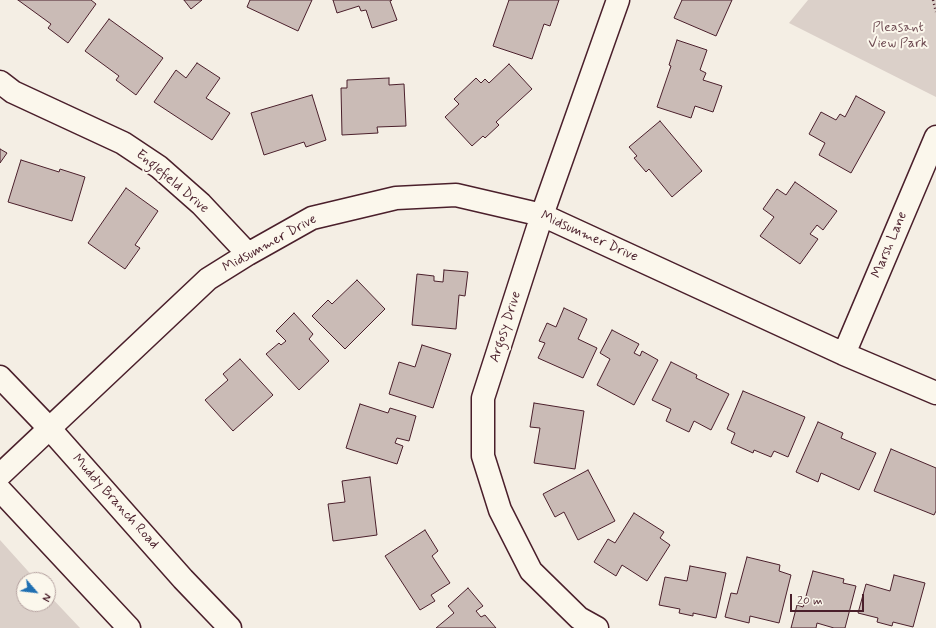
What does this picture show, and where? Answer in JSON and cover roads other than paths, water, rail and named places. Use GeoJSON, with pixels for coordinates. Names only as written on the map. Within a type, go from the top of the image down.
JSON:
{"type":"FeatureCollection","features":[{"type":"Feature","properties":{"kind":"street","name":"Argosy Drive"},"geometry":{"type":"LineString","coordinates":[[597,628],[579,618],[531,571],[500,510],[483,456],[483,398],[542,215],[618,0]]}},
{"type":"Feature","properties":{"kind":"street","name":"Englefield Drive"},"geometry":{"type":"LineString","coordinates":[[0,82],[13,92],[123,143],[153,163],[201,204],[248,254]]}},
{"type":"Feature","properties":{"kind":"street","name":"Marsh Lane"},"geometry":{"type":"LineString","coordinates":[[844,354],[936,137]]}},
{"type":"Feature","properties":{"kind":"street","name":"Midsummer Drive"},"geometry":{"type":"LineString","coordinates":[[0,475],[208,280],[248,254],[312,218],[396,198],[456,195],[542,215],[844,354],[936,393]]}},
{"type":"Feature","properties":{"kind":"street","name":"Muddy Branch Road"},"geometry":{"type":"LineString","coordinates":[[0,377],[50,429],[183,579],[230,628]]}},
{"type":"Feature","properties":{"kind":"street"},"geometry":{"type":"LineString","coordinates":[[0,490],[129,628]]}},
{"type":"Feature","properties":{"kind":"park label","name":"Pleasant View Park"},"geometry":{"type":"Point","coordinates":[898,36]}}]}
